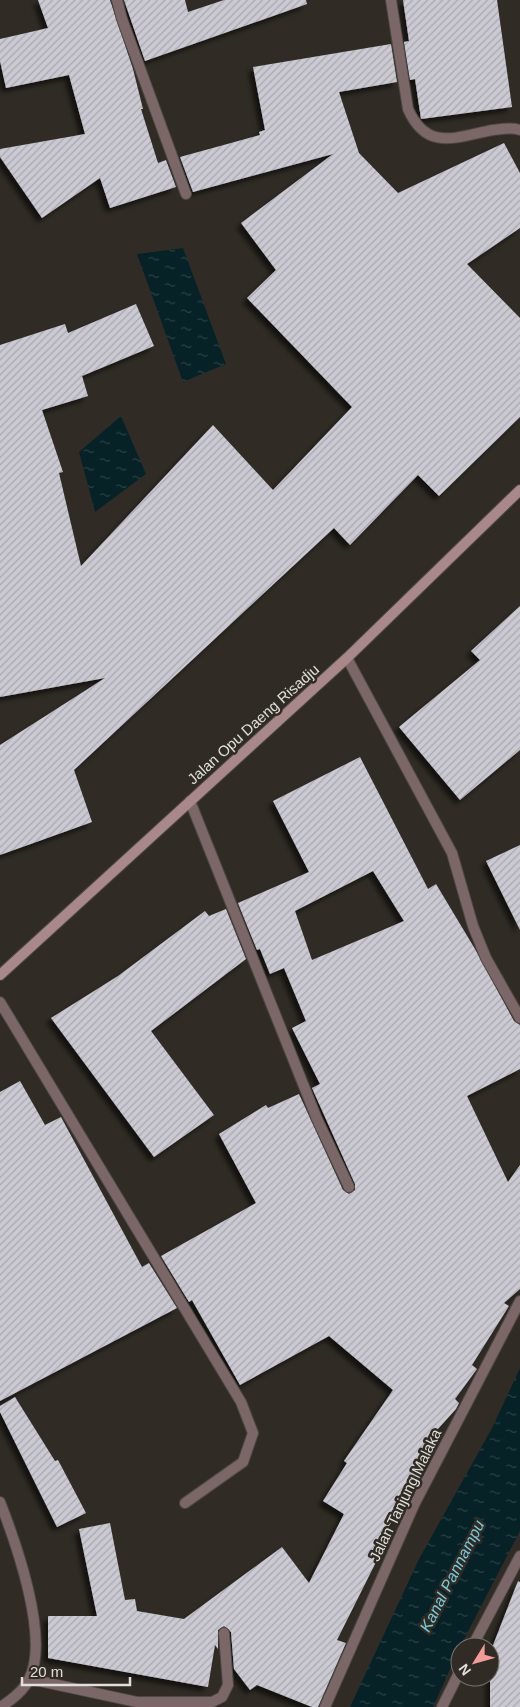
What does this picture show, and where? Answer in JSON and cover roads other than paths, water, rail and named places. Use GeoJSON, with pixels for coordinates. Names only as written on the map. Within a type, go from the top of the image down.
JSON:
{"type":"FeatureCollection","features":[{"type":"Feature","properties":{"kind":"main road","name":"Jalan Opu Daeng Risadju"},"geometry":{"type":"LineString","coordinates":[[0,974],[347,658],[520,490]]}},
{"type":"Feature","properties":{"kind":"street"},"geometry":{"type":"LineString","coordinates":[[117,0],[122,19],[186,194]]}},
{"type":"Feature","properties":{"kind":"street"},"geometry":{"type":"LineString","coordinates":[[391,0],[408,109],[415,126],[434,138],[448,138],[504,128],[520,130]]}},
{"type":"Feature","properties":{"kind":"street"},"geometry":{"type":"LineString","coordinates":[[347,658],[452,853],[473,926],[486,958],[520,1018]]}},
{"type":"Feature","properties":{"kind":"street"},"geometry":{"type":"LineString","coordinates":[[190,801],[317,1119],[349,1187]]}},
{"type":"Feature","properties":{"kind":"street"},"geometry":{"type":"LineString","coordinates":[[0,1002],[241,1402],[253,1433],[243,1462],[185,1503]]}},
{"type":"Feature","properties":{"kind":"street","name":"Jalan Tanjung Malaka"},"geometry":{"type":"LineString","coordinates":[[325,1707],[414,1505],[520,1301]]}},
{"type":"Feature","properties":{"kind":"street"},"geometry":{"type":"LineString","coordinates":[[0,1502],[28,1585],[34,1634],[34,1663],[30,1679],[13,1698],[0,1707]]}},
{"type":"Feature","properties":{"kind":"street"},"geometry":{"type":"LineString","coordinates":[[477,1637],[520,1556]]}},
{"type":"Feature","properties":{"kind":"street"},"geometry":{"type":"LineString","coordinates":[[30,1679],[137,1702],[212,1702],[222,1697],[228,1685],[224,1633]]}},
{"type":"Feature","properties":{"kind":"street"},"geometry":{"type":"LineString","coordinates":[[442,1707],[452,1687]]}},
{"type":"Feature","properties":{"kind":"water"},"geometry":{"type":"Polygon","coordinates":[[[183,248],[226,364],[183,382],[137,254],[183,248]]]}},
{"type":"Feature","properties":{"kind":"water"},"geometry":{"type":"Polygon","coordinates":[[[121,416],[146,474],[95,512],[79,452],[121,416]]]}},
{"type":"Feature","properties":{"kind":"water","name":"Kanal Pannampu"},"geometry":{"type":"Polygon","coordinates":[[[520,1368],[520,1531],[465,1637],[450,1637],[450,1669],[433,1707],[350,1707],[419,1559],[492,1428],[520,1368]]]}}]}
